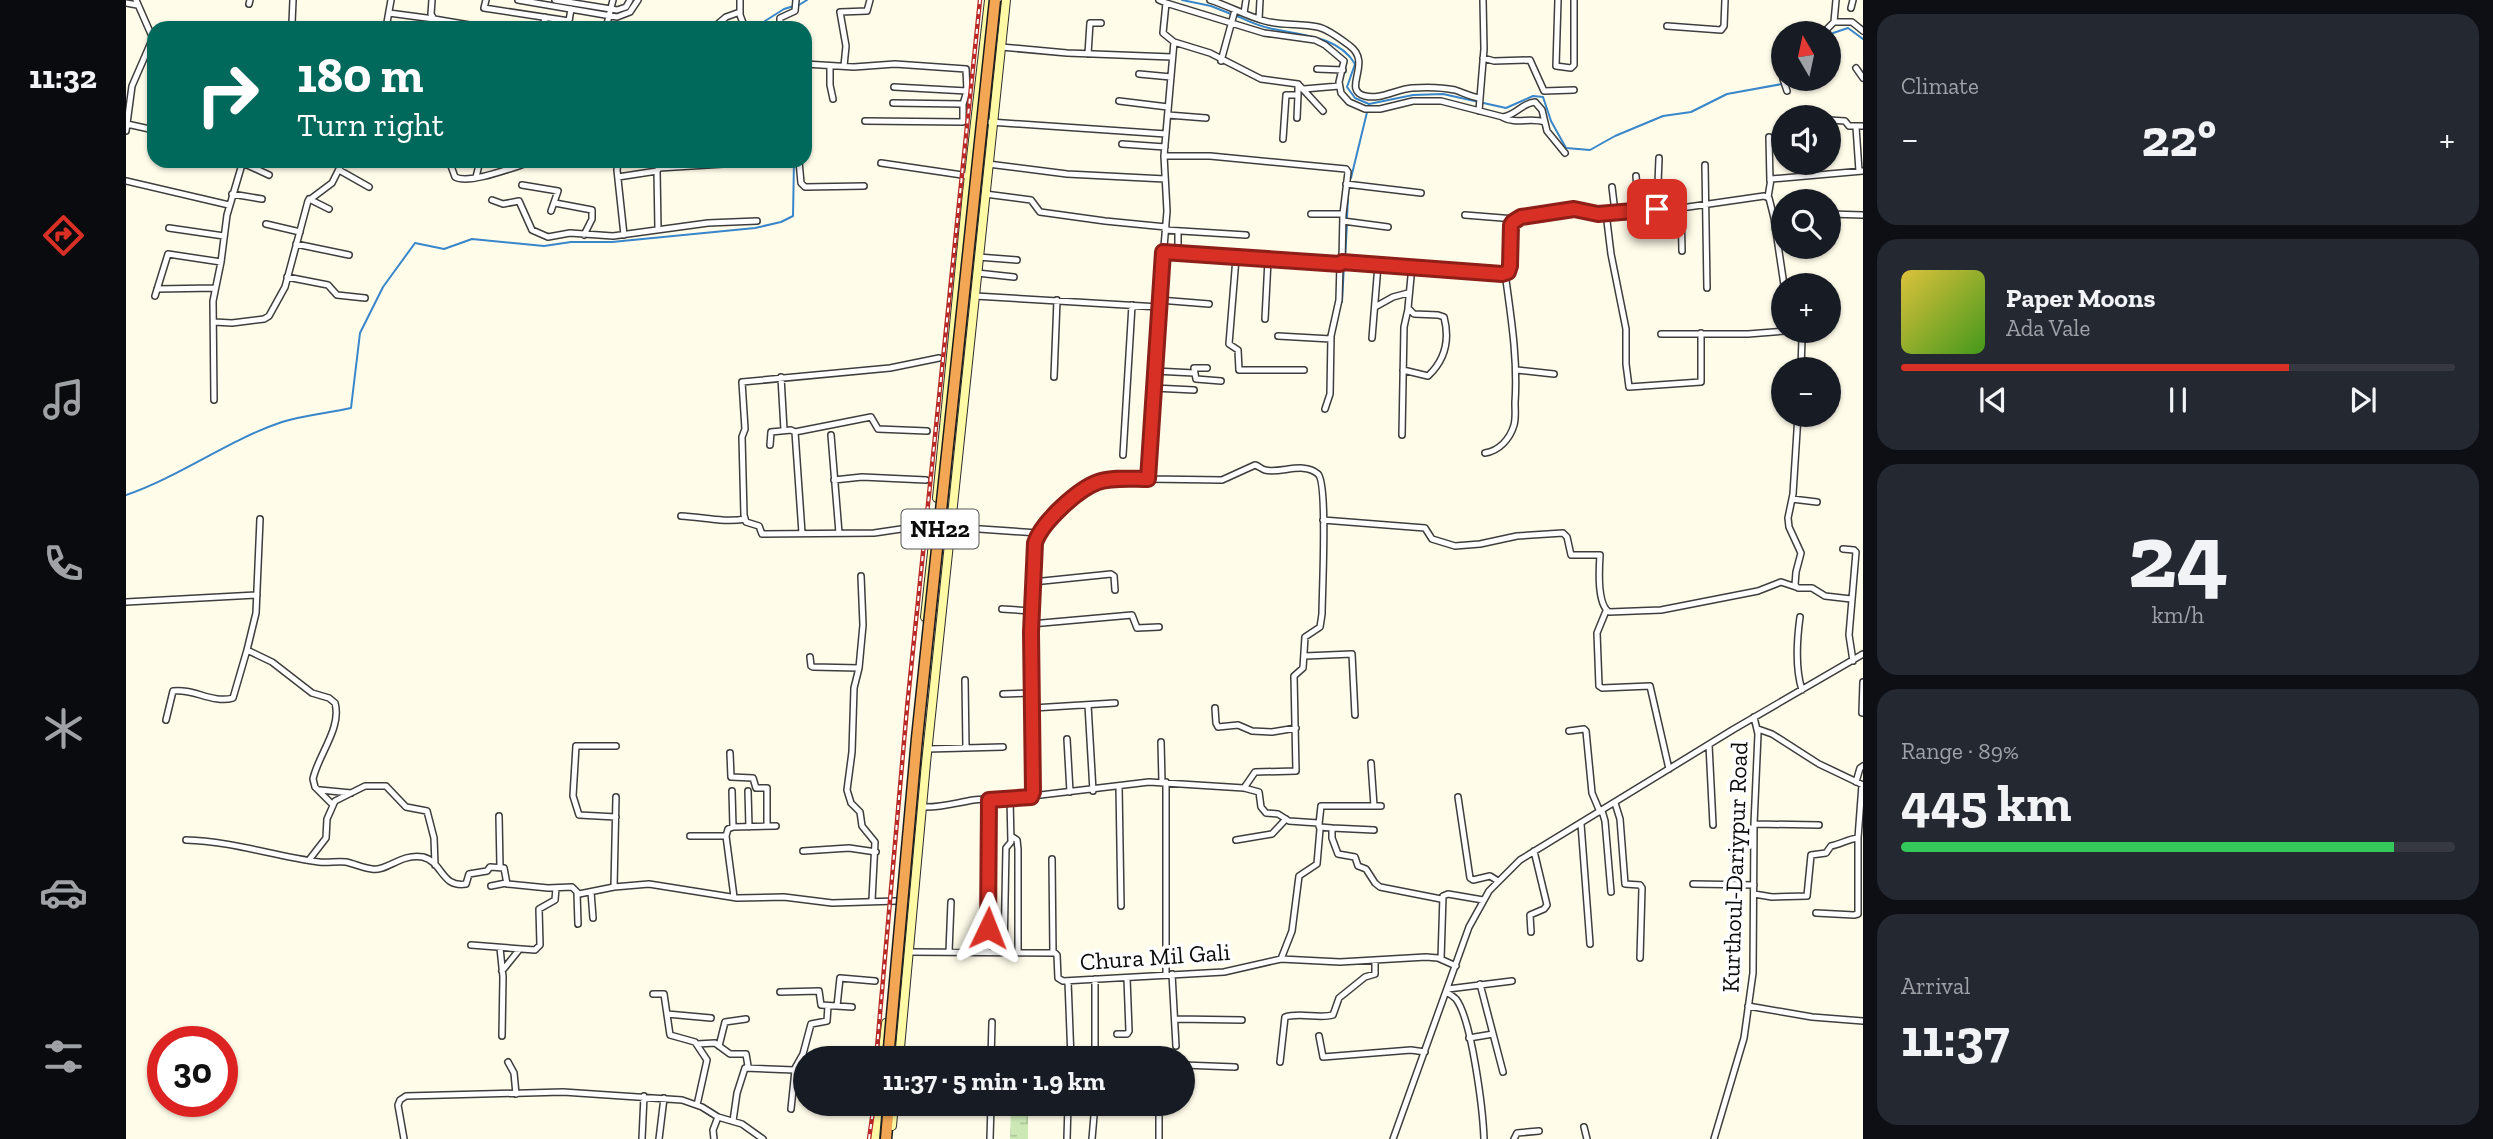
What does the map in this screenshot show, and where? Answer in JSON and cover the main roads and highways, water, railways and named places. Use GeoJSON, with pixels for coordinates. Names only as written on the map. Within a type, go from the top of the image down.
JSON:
{"type":"FeatureCollection","features":[{"type":"Feature","properties":{"kind":"highway","name":"NH22"},"geometry":{"type":"LineString","coordinates":[[886,1046],[995,0]]}},
{"type":"Feature","properties":{"kind":"highway","name":"NH22"},"geometry":{"type":"LineString","coordinates":[[898,1046],[922,758],[1003,0]]}},
{"type":"Feature","properties":{"kind":"highway"},"geometry":{"type":"LineString","coordinates":[[880,1139],[883,1116]]}},
{"type":"Feature","properties":{"kind":"highway"},"geometry":{"type":"LineString","coordinates":[[888,1139],[891,1116]]}},
{"type":"Feature","properties":{"kind":"waterway"},"geometry":{"type":"LineString","coordinates":[[799,5],[807,0]]}},
{"type":"Feature","properties":{"kind":"waterway"},"geometry":{"type":"LineString","coordinates":[[1182,0],[1211,6],[1231,14]]}},
{"type":"Feature","properties":{"kind":"waterway"},"geometry":{"type":"LineString","coordinates":[[765,21],[794,6]]}},
{"type":"Feature","properties":{"kind":"waterway"},"geometry":{"type":"LineString","coordinates":[[1237,16],[1263,27],[1318,38],[1339,48],[1355,64],[1347,87],[1355,98],[1369,104],[1413,95],[1443,94],[1506,108],[1533,96],[1543,97],[1551,121],[1566,148],[1590,150],[1615,136],[1663,116],[1691,112],[1727,94],[1771,86]]}},
{"type":"Feature","properties":{"kind":"waterway"},"geometry":{"type":"LineString","coordinates":[[1841,30],[1848,28],[1863,39]]}},
{"type":"Feature","properties":{"kind":"waterway"},"geometry":{"type":"LineString","coordinates":[[1351,178],[1369,104]]}},
{"type":"Feature","properties":{"kind":"waterway"},"geometry":{"type":"LineString","coordinates":[[126,495],[262,430],[290,420],[351,408],[360,333],[383,287],[415,243],[444,249],[472,239],[544,246],[755,228],[781,222],[793,216],[794,168]]}},
{"type":"Feature","properties":{"kind":"waterway"},"geometry":{"type":"LineString","coordinates":[[1347,218],[1348,195]]}},
{"type":"Feature","properties":{"kind":"waterway"},"geometry":{"type":"LineString","coordinates":[[1345,260],[1347,223]]}},
{"type":"Feature","properties":{"kind":"waterway"},"geometry":{"type":"LineString","coordinates":[[1342,302],[1344,265]]}},
{"type":"Feature","properties":{"kind":"railway"},"geometry":{"type":"LineString","coordinates":[[877,1046],[907,708],[980,0]]}},
{"type":"Feature","properties":{"kind":"railway"},"geometry":{"type":"LineString","coordinates":[[869,1139],[872,1116]]}}]}
